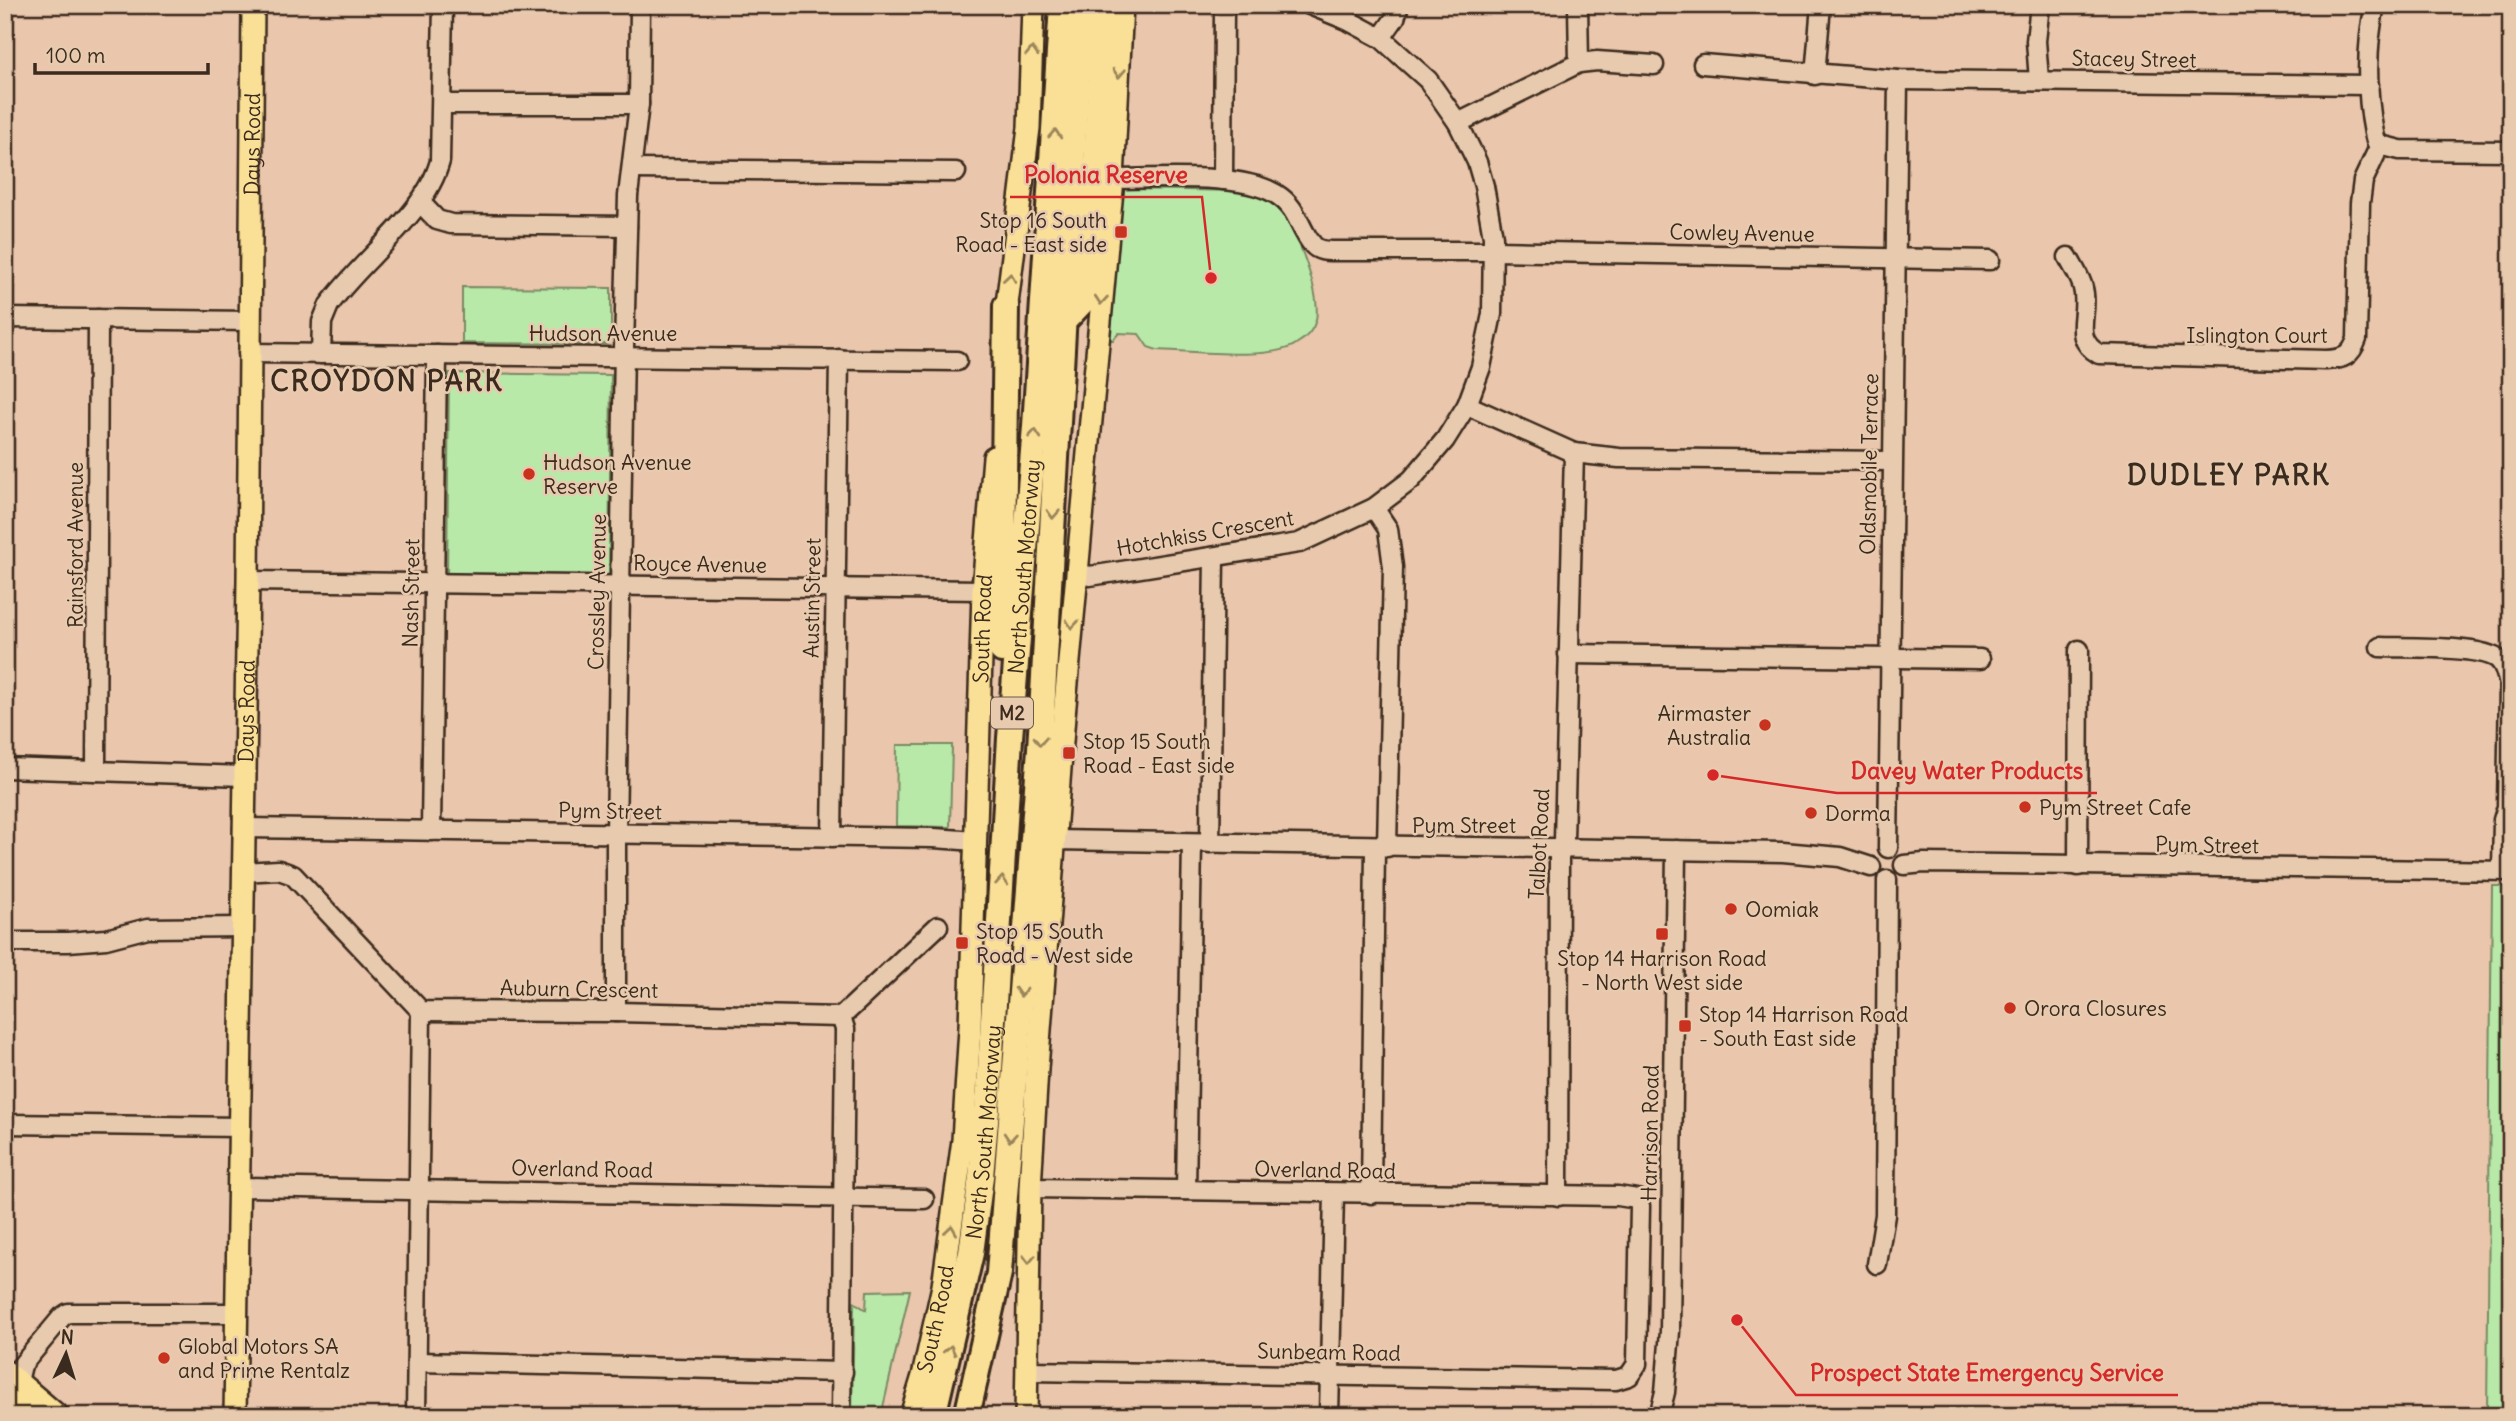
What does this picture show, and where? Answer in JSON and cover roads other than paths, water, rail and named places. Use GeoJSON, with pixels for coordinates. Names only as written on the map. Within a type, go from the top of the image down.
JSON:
{"type":"FeatureCollection","features":[{"type":"Feature","properties":{"kind":"highway","name":"North South Motorway"},"geometry":{"type":"LineString","coordinates":[[933,1416],[969,1265],[981,1177],[1062,5]]}},
{"type":"Feature","properties":{"kind":"highway","name":"North South Motorway"},"geometry":{"type":"LineString","coordinates":[[967,1416],[999,1273],[1040,749],[1081,5]]}},
{"type":"Feature","properties":{"kind":"highway"},"geometry":{"type":"LineString","coordinates":[[1063,322],[1082,302],[1095,180],[1104,5]]}},
{"type":"Feature","properties":{"kind":"highway"},"geometry":{"type":"LineString","coordinates":[[1006,306],[1001,685],[1010,737]]}},
{"type":"Feature","properties":{"kind":"main road","name":"Days Road"},"geometry":{"type":"LineString","coordinates":[[235,1416],[248,581],[253,5]]}},
{"type":"Feature","properties":{"kind":"main road","name":"South Road"},"geometry":{"type":"LineString","coordinates":[[911,1416],[943,1286],[958,1176],[970,1028],[983,590],[1006,306],[1028,128],[1033,5]]}},
{"type":"Feature","properties":{"kind":"main road"},"geometry":{"type":"LineString","coordinates":[[1026,1416],[1030,1188],[1037,1069],[1054,840],[1113,179],[1122,5]]}},
{"type":"Feature","properties":{"kind":"main road"},"geometry":{"type":"LineString","coordinates":[[13,1379],[27,1416]]}},
{"type":"Feature","properties":{"kind":"main road"},"geometry":{"type":"LineString","coordinates":[[13,1379],[58,1416]]}},
{"type":"Feature","properties":{"kind":"street"},"geometry":{"type":"LineString","coordinates":[[321,354],[322,322],[329,305],[420,202],[435,179],[440,161],[443,5]]}},
{"type":"Feature","properties":{"kind":"street","name":"Crossley Avenue"},"geometry":{"type":"LineString","coordinates":[[616,1012],[616,834],[627,226],[639,104],[640,5]]}},
{"type":"Feature","properties":{"kind":"street"},"geometry":{"type":"LineString","coordinates":[[1113,179],[1223,180],[1224,5]]}},
{"type":"Feature","properties":{"kind":"street","name":"Hotchkiss Crescent"},"geometry":{"type":"LineString","coordinates":[[1077,573],[1090,576],[1298,543],[1374,508],[1411,480],[1445,440],[1467,405],[1481,367],[1492,314],[1494,251],[1484,186],[1477,162],[1458,123],[1428,80],[1381,38],[1310,5]]}},
{"type":"Feature","properties":{"kind":"street"},"geometry":{"type":"LineString","coordinates":[[1381,38],[1395,18],[1399,5]]}},
{"type":"Feature","properties":{"kind":"street"},"geometry":{"type":"LineString","coordinates":[[1578,5],[1579,63]]}},
{"type":"Feature","properties":{"kind":"street"},"geometry":{"type":"LineString","coordinates":[[1815,75],[1821,5]]}},
{"type":"Feature","properties":{"kind":"street"},"geometry":{"type":"LineString","coordinates":[[2039,80],[2036,41],[2040,5]]}},
{"type":"Feature","properties":{"kind":"street"},"geometry":{"type":"LineString","coordinates":[[2375,5],[2369,85],[2376,141],[2380,145],[2400,150],[2511,151]]}},
{"type":"Feature","properties":{"kind":"street"},"geometry":{"type":"LineString","coordinates":[[1458,123],[1579,63],[1597,61],[1654,65]]}},
{"type":"Feature","properties":{"kind":"street","name":"Stacey Street"},"geometry":{"type":"LineString","coordinates":[[1703,64],[1898,80],[2369,85]]}},
{"type":"Feature","properties":{"kind":"street","name":"Oldsmobile Terrace"},"geometry":{"type":"LineString","coordinates":[[1888,848],[1898,80]]}},
{"type":"Feature","properties":{"kind":"street"},"geometry":{"type":"LineString","coordinates":[[442,104],[639,104]]}},
{"type":"Feature","properties":{"kind":"street","name":"Islington Court"},"geometry":{"type":"LineString","coordinates":[[2068,257],[2084,289],[2083,336],[2087,348],[2099,354],[2132,357],[2336,359],[2353,350],[2357,339],[2360,203],[2363,181],[2380,145]]}},
{"type":"Feature","properties":{"kind":"street"},"geometry":{"type":"LineString","coordinates":[[632,169],[956,172]]}},
{"type":"Feature","properties":{"kind":"street","name":"Cowley Avenue"},"geometry":{"type":"LineString","coordinates":[[1223,180],[1249,182],[1276,194],[1292,206],[1314,246],[1321,250],[1990,260]]}},
{"type":"Feature","properties":{"kind":"street"},"geometry":{"type":"LineString","coordinates":[[420,202],[437,220],[451,224],[627,226]]}},
{"type":"Feature","properties":{"kind":"street"},"geometry":{"type":"LineString","coordinates":[[5,318],[250,321]]}},
{"type":"Feature","properties":{"kind":"street","name":"Rainsford Avenue"},"geometry":{"type":"LineString","coordinates":[[96,771],[98,319]]}},
{"type":"Feature","properties":{"kind":"street","name":"Hudson Avenue"},"geometry":{"type":"LineString","coordinates":[[248,352],[957,360]]}},
{"type":"Feature","properties":{"kind":"street","name":"Nash Street"},"geometry":{"type":"LineString","coordinates":[[430,831],[437,355]]}},
{"type":"Feature","properties":{"kind":"street","name":"Austin Street"},"geometry":{"type":"LineString","coordinates":[[832,837],[839,359]]}},
{"type":"Feature","properties":{"kind":"street"},"geometry":{"type":"LineString","coordinates":[[1467,405],[1574,453],[1619,458],[1892,461]]}},
{"type":"Feature","properties":{"kind":"street","name":"Talbot Road"},"geometry":{"type":"LineString","coordinates":[[1558,1196],[1559,858],[1562,848],[1574,453]]}},
{"type":"Feature","properties":{"kind":"street"},"geometry":{"type":"LineString","coordinates":[[1371,1194],[1381,847],[1393,567],[1388,529],[1374,508]]}},
{"type":"Feature","properties":{"kind":"street"},"geometry":{"type":"LineString","coordinates":[[1186,1190],[1214,557]]}},
{"type":"Feature","properties":{"kind":"street","name":"Royce Avenue"},"geometry":{"type":"LineString","coordinates":[[248,581],[983,590]]}},
{"type":"Feature","properties":{"kind":"street"},"geometry":{"type":"LineString","coordinates":[[2380,647],[2479,651],[2500,661],[2509,685],[2509,812],[2503,820],[2506,871]]}},
{"type":"Feature","properties":{"kind":"street"},"geometry":{"type":"LineString","coordinates":[[2078,866],[2079,650]]}},
{"type":"Feature","properties":{"kind":"street"},"geometry":{"type":"LineString","coordinates":[[1568,654],[1980,659]]}},
{"type":"Feature","properties":{"kind":"street"},"geometry":{"type":"LineString","coordinates":[[5,768],[244,776]]}},
{"type":"Feature","properties":{"kind":"street","name":"Pym Street"},"geometry":{"type":"LineString","coordinates":[[243,828],[976,841]]}},
{"type":"Feature","properties":{"kind":"street","name":"Pym Street"},"geometry":{"type":"LineString","coordinates":[[1054,840],[1676,850],[1822,855],[1840,857],[1871,867]]}},
{"type":"Feature","properties":{"kind":"street"},"geometry":{"type":"LineString","coordinates":[[1888,848],[1900,854],[1904,865],[1899,875],[1887,880],[1877,877],[1871,867],[1874,854],[1880,849],[1888,848]]}},
{"type":"Feature","properties":{"kind":"street","name":"Harrison Road"},"geometry":{"type":"LineString","coordinates":[[1659,1416],[1665,1392],[1670,1331],[1676,850]]}},
{"type":"Feature","properties":{"kind":"street","name":"Pym Street"},"geometry":{"type":"LineString","coordinates":[[1904,865],[1924,863],[2506,871]]}},
{"type":"Feature","properties":{"kind":"street"},"geometry":{"type":"LineString","coordinates":[[243,872],[279,870],[293,876],[421,1010],[416,1416]]}},
{"type":"Feature","properties":{"kind":"street"},"geometry":{"type":"LineString","coordinates":[[1877,1264],[1885,1215],[1887,880]]}},
{"type":"Feature","properties":{"kind":"street"},"geometry":{"type":"LineString","coordinates":[[841,1416],[845,1029],[841,1017],[938,926]]}},
{"type":"Feature","properties":{"kind":"street"},"geometry":{"type":"LineString","coordinates":[[5,942],[106,939],[148,928],[243,927]]}},
{"type":"Feature","properties":{"kind":"street","name":"Auburn Crescent"},"geometry":{"type":"LineString","coordinates":[[421,1010],[841,1017]]}},
{"type":"Feature","properties":{"kind":"street"},"geometry":{"type":"LineString","coordinates":[[5,1124],[240,1127]]}},
{"type":"Feature","properties":{"kind":"street","name":"Overland Road"},"geometry":{"type":"LineString","coordinates":[[239,1187],[924,1199]]}},
{"type":"Feature","properties":{"kind":"street","name":"Overland Road"},"geometry":{"type":"LineString","coordinates":[[1030,1188],[1618,1196],[1637,1199],[1640,1206],[1637,1364],[1629,1376]]}},
{"type":"Feature","properties":{"kind":"street"},"geometry":{"type":"LineString","coordinates":[[1329,1416],[1334,1193]]}},
{"type":"Feature","properties":{"kind":"street"},"geometry":{"type":"LineString","coordinates":[[13,1379],[68,1313],[237,1313]]}},
{"type":"Feature","properties":{"kind":"street"},"geometry":{"type":"LineString","coordinates":[[417,1362],[843,1372]]}},
{"type":"Feature","properties":{"kind":"street","name":"Sunbeam Road"},"geometry":{"type":"LineString","coordinates":[[1027,1371],[1616,1380],[1629,1376]]}},
{"type":"Feature","properties":{"kind":"place","name":"Stop 16 South Road - East side"},"geometry":{"type":"Point","coordinates":[1121,232]}},
{"type":"Feature","properties":{"kind":"place","name":"Polonia Reserve"},"geometry":{"type":"Point","coordinates":[1211,278]}},
{"type":"Feature","properties":{"kind":"place","name":"Hudson Avenue Reserve"},"geometry":{"type":"Point","coordinates":[529,474]}},
{"type":"Feature","properties":{"kind":"place","name":"Airmaster Australia"},"geometry":{"type":"Point","coordinates":[1765,725]}},
{"type":"Feature","properties":{"kind":"place","name":"Stop 15 South Road - East side"},"geometry":{"type":"Point","coordinates":[1069,753]}},
{"type":"Feature","properties":{"kind":"place","name":"Davey Water Products"},"geometry":{"type":"Point","coordinates":[1713,775]}},
{"type":"Feature","properties":{"kind":"place","name":"Pym Street Cafe"},"geometry":{"type":"Point","coordinates":[2025,807]}},
{"type":"Feature","properties":{"kind":"place","name":"Dorma"},"geometry":{"type":"Point","coordinates":[1811,813]}},
{"type":"Feature","properties":{"kind":"place","name":"Oomiak"},"geometry":{"type":"Point","coordinates":[1731,909]}},
{"type":"Feature","properties":{"kind":"place","name":"Stop 14 Harrison Road - North West side"},"geometry":{"type":"Point","coordinates":[1662,934]}},
{"type":"Feature","properties":{"kind":"place","name":"Stop 15 South Road - West side"},"geometry":{"type":"Point","coordinates":[962,943]}},
{"type":"Feature","properties":{"kind":"place","name":"Orora Closures"},"geometry":{"type":"Point","coordinates":[2010,1008]}},
{"type":"Feature","properties":{"kind":"place","name":"Stop 14 Harrison Road - South East side"},"geometry":{"type":"Point","coordinates":[1685,1026]}},
{"type":"Feature","properties":{"kind":"place","name":"Prospect State Emergency Service"},"geometry":{"type":"Point","coordinates":[1737,1320]}},
{"type":"Feature","properties":{"kind":"place","name":"Global Motors SA and Prime Rentalz"},"geometry":{"type":"Point","coordinates":[164,1358]}},
{"type":"Feature","properties":{"kind":"district","name":"CROYDON PARK"},"geometry":{"type":"Point","coordinates":[387,381]}},
{"type":"Feature","properties":{"kind":"district","name":"DUDLEY PARK"},"geometry":{"type":"Point","coordinates":[2229,475]}}]}
